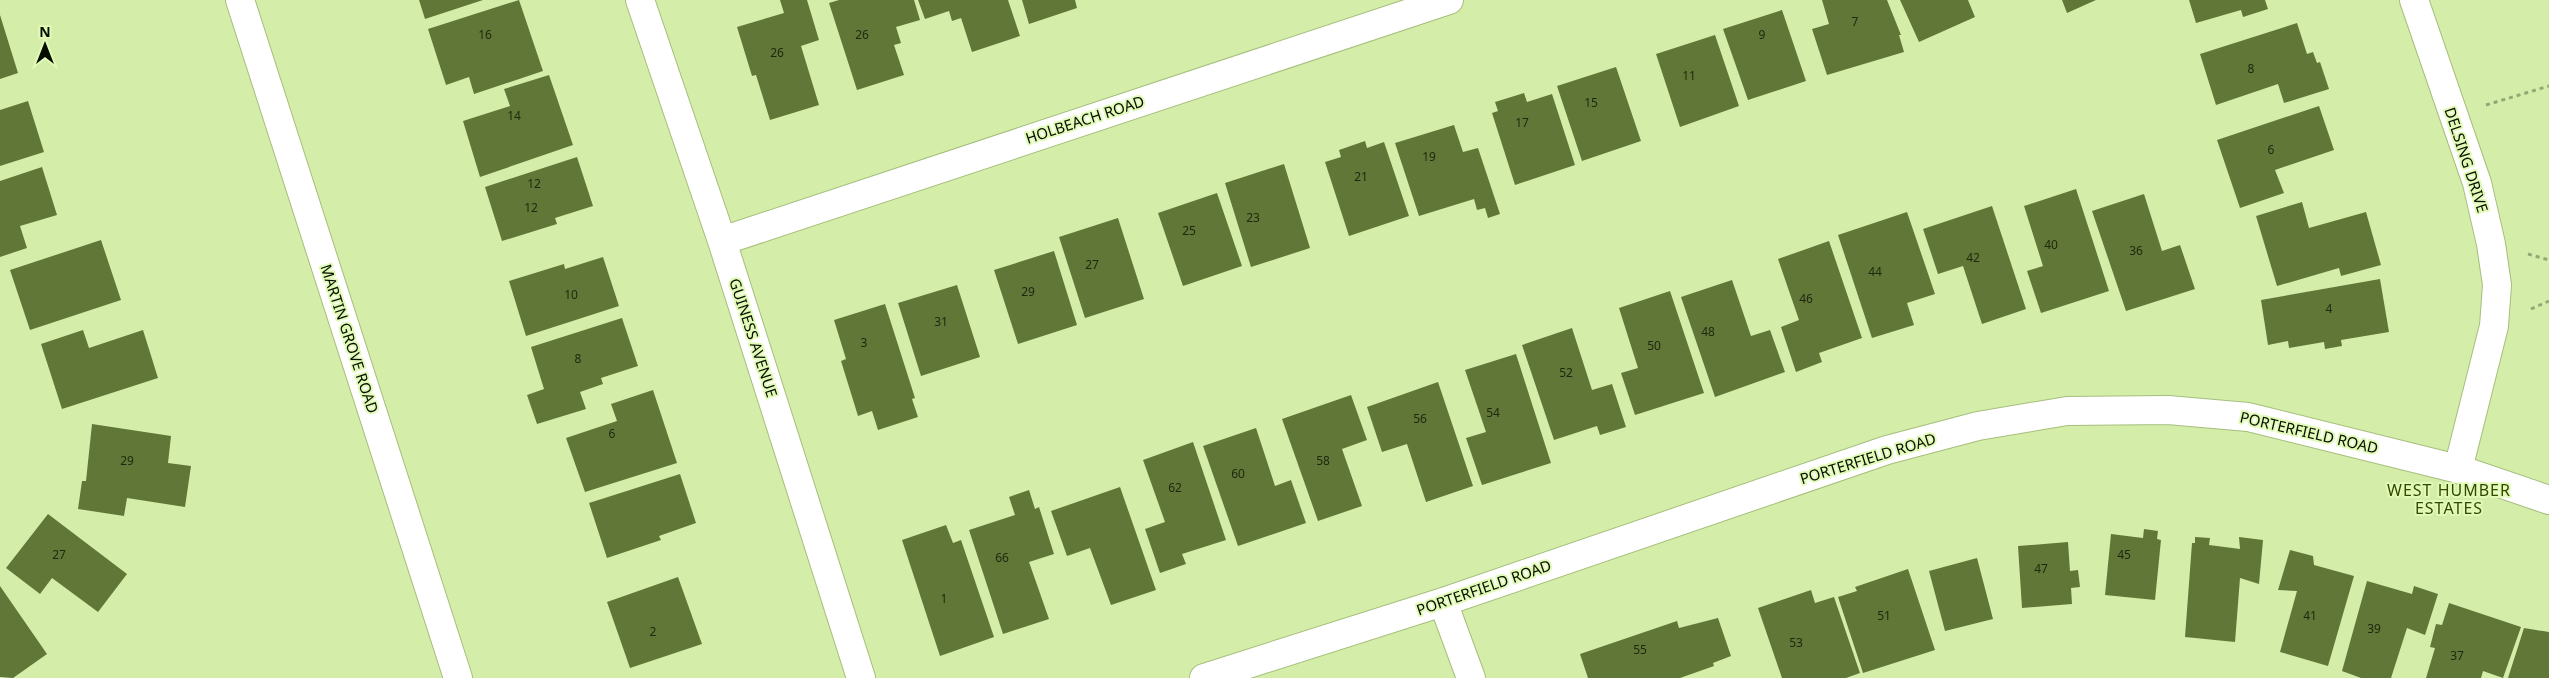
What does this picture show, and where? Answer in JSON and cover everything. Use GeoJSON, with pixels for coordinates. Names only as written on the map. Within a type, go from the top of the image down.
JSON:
{"type":"FeatureCollection","features":[{"type":"Feature","properties":{"kind":"street","name":"MARTIN GROVE ROAD"},"geometry":{"type":"LineString","coordinates":[[240,0],[458,678]]}},
{"type":"Feature","properties":{"kind":"street","name":"GUINESS AVENUE"},"geometry":{"type":"LineString","coordinates":[[640,0],[722,241],[862,678]]}},
{"type":"Feature","properties":{"kind":"street","name":"HOLBEACH ROAD"},"geometry":{"type":"LineString","coordinates":[[722,241],[1449,0]]}},
{"type":"Feature","properties":{"kind":"street","name":"DELSING DRIVE"},"geometry":{"type":"LineString","coordinates":[[2414,0],[2452,115],[2477,183],[2491,244],[2497,285],[2494,326],[2458,469]]}},
{"type":"Feature","properties":{"kind":"street","name":"PORTERFIELD ROAD"},"geometry":{"type":"LineString","coordinates":[[1204,678],[1444,602],[1887,450],[1978,426],[2067,411],[2168,410],[2248,417],[2458,469],[2549,500]]}},
{"type":"Feature","properties":{"kind":"street"},"geometry":{"type":"LineString","coordinates":[[1444,602],[1471,678]]}},
{"type":"Feature","properties":{"kind":"path"},"geometry":{"type":"LineString","coordinates":[[2452,115],[2549,86]]}},
{"type":"Feature","properties":{"kind":"building"},"geometry":{"type":"Polygon","coordinates":[[[419,0],[483,0],[425,19],[419,0]]]}},
{"type":"Feature","properties":{"kind":"building"},"geometry":{"type":"Polygon","coordinates":[[[519,0],[543,71],[474,94],[469,77],[446,85],[428,29],[519,0]]]}},
{"type":"Feature","properties":{"kind":"building"},"geometry":{"type":"Polygon","coordinates":[[[780,0],[807,0],[819,40],[801,46],[819,105],[770,120],[756,75],[752,76],[737,27],[784,13],[780,0]]]}},
{"type":"Feature","properties":{"kind":"building"},"geometry":{"type":"Polygon","coordinates":[[[839,0],[914,0],[920,20],[896,27],[901,43],[894,45],[904,75],[857,90],[829,3],[839,0]]]}},
{"type":"Feature","properties":{"kind":"building"},"geometry":{"type":"Polygon","coordinates":[[[918,0],[1008,0],[1020,36],[972,52],[961,18],[952,21],[949,11],[925,19],[918,0]]]}},
{"type":"Feature","properties":{"kind":"building"},"geometry":{"type":"Polygon","coordinates":[[[1022,0],[1075,0],[1077,8],[1029,24],[1022,0]]]}},
{"type":"Feature","properties":{"kind":"building"},"geometry":{"type":"Polygon","coordinates":[[[1822,0],[1887,0],[1901,35],[1899,35],[1904,52],[1827,75],[1812,29],[1829,24],[1822,0]]]}},
{"type":"Feature","properties":{"kind":"building"},"geometry":{"type":"Polygon","coordinates":[[[1900,0],[1968,0],[1975,17],[1919,42],[1900,0]]]}},
{"type":"Feature","properties":{"kind":"building"},"geometry":{"type":"Polygon","coordinates":[[[2062,0],[2096,0],[2067,13],[2062,0]]]}},
{"type":"Feature","properties":{"kind":"building"},"geometry":{"type":"Polygon","coordinates":[[[2189,0],[2265,0],[2268,9],[2243,17],[2241,10],[2196,23],[2189,0]]]}},
{"type":"Feature","properties":{"kind":"building"},"geometry":{"type":"Polygon","coordinates":[[[1782,10],[1806,81],[1748,100],[1723,29],[1782,10]]]}},
{"type":"Feature","properties":{"kind":"building"},"geometry":{"type":"Polygon","coordinates":[[[0,15],[18,73],[0,79],[0,15]]]}},
{"type":"Feature","properties":{"kind":"building"},"geometry":{"type":"Polygon","coordinates":[[[2297,23],[2307,54],[2313,52],[2317,63],[2320,62],[2329,89],[2284,103],[2278,84],[2216,105],[2200,54],[2297,23]]]}},
{"type":"Feature","properties":{"kind":"building"},"geometry":{"type":"Polygon","coordinates":[[[1715,35],[1739,106],[1680,127],[1656,54],[1715,35]]]}},
{"type":"Feature","properties":{"kind":"building"},"geometry":{"type":"Polygon","coordinates":[[[1616,67],[1641,141],[1582,161],[1557,86],[1616,67]]]}},
{"type":"Feature","properties":{"kind":"building"},"geometry":{"type":"Polygon","coordinates":[[[549,75],[573,145],[480,177],[463,121],[510,106],[504,89],[549,75]]]}},
{"type":"Feature","properties":{"kind":"building"},"geometry":{"type":"Polygon","coordinates":[[[1524,93],[1527,102],[1552,94],[1575,165],[1515,185],[1492,113],[1498,111],[1495,102],[1524,93]]]}},
{"type":"Feature","properties":{"kind":"building"},"geometry":{"type":"Polygon","coordinates":[[[28,101],[44,152],[0,166],[0,110],[28,101]]]}},
{"type":"Feature","properties":{"kind":"building"},"geometry":{"type":"Polygon","coordinates":[[[2319,106],[2334,150],[2275,170],[2284,193],[2240,208],[2217,140],[2319,106]]]}},
{"type":"Feature","properties":{"kind":"building"},"geometry":{"type":"Polygon","coordinates":[[[1454,125],[1463,152],[1478,148],[1500,214],[1488,218],[1485,208],[1477,210],[1474,199],[1419,216],[1395,143],[1454,125]]]}},
{"type":"Feature","properties":{"kind":"building"},"geometry":{"type":"Polygon","coordinates":[[[1365,141],[1367,148],[1384,142],[1409,216],[1349,236],[1325,162],[1341,157],[1339,150],[1365,141]]]}},
{"type":"Feature","properties":{"kind":"building"},"geometry":{"type":"Polygon","coordinates":[[[577,157],[593,206],[555,218],[557,224],[502,241],[485,187],[577,157]]]}},
{"type":"Feature","properties":{"kind":"building"},"geometry":{"type":"Polygon","coordinates":[[[1284,164],[1310,248],[1251,267],[1225,183],[1284,164]]]}},
{"type":"Feature","properties":{"kind":"building"},"geometry":{"type":"Polygon","coordinates":[[[42,167],[57,215],[20,226],[27,248],[0,257],[0,181],[42,167]]]}},
{"type":"Feature","properties":{"kind":"building"},"geometry":{"type":"Polygon","coordinates":[[[2076,189],[2109,291],[2041,313],[2027,271],[2043,266],[2024,206],[2076,189]]]}},
{"type":"Feature","properties":{"kind":"building"},"geometry":{"type":"Polygon","coordinates":[[[1217,193],[1242,266],[1183,286],[1158,213],[1217,193]]]}},
{"type":"Feature","properties":{"kind":"building"},"geometry":{"type":"Polygon","coordinates":[[[2144,194],[2162,251],[2180,245],[2195,289],[2126,311],[2092,211],[2144,194]]]}},
{"type":"Feature","properties":{"kind":"building"},"geometry":{"type":"Polygon","coordinates":[[[2302,202],[2309,228],[2366,212],[2381,265],[2341,276],[2339,268],[2277,286],[2256,216],[2302,202]]]}},
{"type":"Feature","properties":{"kind":"building"},"geometry":{"type":"Polygon","coordinates":[[[1992,206],[2026,309],[1982,324],[1963,266],[1938,274],[1923,229],[1992,206]]]}},
{"type":"Feature","properties":{"kind":"building"},"geometry":{"type":"Polygon","coordinates":[[[1907,212],[1935,294],[1907,303],[1914,325],[1872,338],[1838,235],[1907,212]]]}},
{"type":"Feature","properties":{"kind":"building"},"geometry":{"type":"Polygon","coordinates":[[[1118,218],[1144,299],[1085,318],[1059,237],[1118,218]]]}},
{"type":"Feature","properties":{"kind":"building"},"geometry":{"type":"Polygon","coordinates":[[[101,240],[121,300],[30,330],[10,270],[101,240]]]}},
{"type":"Feature","properties":{"kind":"building"},"geometry":{"type":"Polygon","coordinates":[[[1829,241],[1862,338],[1819,353],[1822,362],[1796,372],[1781,327],[1799,320],[1778,259],[1829,241]]]}},
{"type":"Feature","properties":{"kind":"building"},"geometry":{"type":"Polygon","coordinates":[[[1054,251],[1077,325],[1018,344],[994,270],[1054,251]]]}},
{"type":"Feature","properties":{"kind":"building"},"geometry":{"type":"Polygon","coordinates":[[[603,257],[619,306],[526,336],[509,281],[564,264],[565,269],[603,257]]]}},
{"type":"Feature","properties":{"kind":"building"},"geometry":{"type":"Polygon","coordinates":[[[2380,279],[2389,332],[2341,340],[2342,346],[2325,349],[2324,342],[2289,348],[2288,341],[2268,345],[2261,300],[2380,279]]]}},
{"type":"Feature","properties":{"kind":"building"},"geometry":{"type":"Polygon","coordinates":[[[1732,280],[1751,336],[1770,330],[1785,372],[1715,397],[1681,297],[1732,280]]]}},
{"type":"Feature","properties":{"kind":"building"},"geometry":{"type":"Polygon","coordinates":[[[957,285],[980,357],[921,376],[898,303],[957,285]]]}},
{"type":"Feature","properties":{"kind":"building"},"geometry":{"type":"Polygon","coordinates":[[[1670,291],[1704,393],[1635,415],[1621,373],[1638,368],[1619,308],[1670,291]]]}},
{"type":"Feature","properties":{"kind":"building"},"geometry":{"type":"Polygon","coordinates":[[[885,304],[915,398],[912,399],[918,417],[878,430],[872,411],[858,416],[841,361],[846,359],[834,320],[885,304]]]}},
{"type":"Feature","properties":{"kind":"building"},"geometry":{"type":"Polygon","coordinates":[[[622,318],[638,366],[601,378],[603,384],[580,392],[586,409],[537,424],[527,395],[544,389],[531,347],[622,318]]]}},
{"type":"Feature","properties":{"kind":"building"},"geometry":{"type":"Polygon","coordinates":[[[1572,328],[1592,390],[1612,384],[1626,427],[1600,435],[1597,426],[1554,440],[1522,345],[1572,328]]]}},
{"type":"Feature","properties":{"kind":"building"},"geometry":{"type":"Polygon","coordinates":[[[83,330],[89,348],[143,330],[158,378],[62,409],[41,344],[83,330]]]}},
{"type":"Feature","properties":{"kind":"building"},"geometry":{"type":"Polygon","coordinates":[[[1516,354],[1551,463],[1482,485],[1466,438],[1486,432],[1465,370],[1516,354]]]}},
{"type":"Feature","properties":{"kind":"building"},"geometry":{"type":"Polygon","coordinates":[[[1438,382],[1473,486],[1426,502],[1407,444],[1382,452],[1367,407],[1438,382]]]}},
{"type":"Feature","properties":{"kind":"building"},"geometry":{"type":"Polygon","coordinates":[[[653,390],[677,463],[585,492],[566,438],[617,421],[611,404],[653,390]]]}},
{"type":"Feature","properties":{"kind":"building"},"geometry":{"type":"Polygon","coordinates":[[[1351,395],[1367,440],[1342,449],[1362,506],[1318,521],[1282,419],[1351,395]]]}},
{"type":"Feature","properties":{"kind":"building"},"geometry":{"type":"Polygon","coordinates":[[[92,424],[171,436],[168,463],[191,466],[185,507],[127,498],[124,516],[78,509],[82,481],[86,481],[92,424]]]}},
{"type":"Feature","properties":{"kind":"building"},"geometry":{"type":"Polygon","coordinates":[[[1256,428],[1275,486],[1291,480],[1306,523],[1238,546],[1203,446],[1256,428]]]}},
{"type":"Feature","properties":{"kind":"building"},"geometry":{"type":"Polygon","coordinates":[[[1193,442],[1226,540],[1182,554],[1186,564],[1160,573],[1145,529],[1165,522],[1143,460],[1193,442]]]}},
{"type":"Feature","properties":{"kind":"building"},"geometry":{"type":"Polygon","coordinates":[[[680,474],[696,523],[659,536],[661,540],[607,558],[589,503],[680,474]]]}},
{"type":"Feature","properties":{"kind":"building"},"geometry":{"type":"Polygon","coordinates":[[[1120,487],[1156,590],[1111,605],[1090,548],[1067,556],[1051,511],[1120,487]]]}},
{"type":"Feature","properties":{"kind":"building"},"geometry":{"type":"Polygon","coordinates":[[[1029,490],[1035,509],[1039,507],[1054,554],[1029,562],[1049,619],[1003,634],[969,530],[1015,515],[1009,497],[1029,490]]]}},
{"type":"Feature","properties":{"kind":"building"},"geometry":{"type":"Polygon","coordinates":[[[48,514],[127,574],[98,612],[52,578],[40,594],[6,568],[48,514]]]}},
{"type":"Feature","properties":{"kind":"building"},"geometry":{"type":"Polygon","coordinates":[[[946,525],[953,543],[961,540],[994,637],[940,656],[902,540],[946,525]]]}},
{"type":"Feature","properties":{"kind":"building"},"geometry":{"type":"Polygon","coordinates":[[[2144,529],[2158,531],[2157,539],[2161,540],[2155,600],[2105,595],[2111,534],[2143,538],[2144,529]]]}},
{"type":"Feature","properties":{"kind":"building"},"geometry":{"type":"Polygon","coordinates":[[[2195,537],[2210,538],[2209,545],[2240,549],[2239,537],[2263,540],[2259,584],[2240,578],[2235,642],[2185,637],[2192,543],[2195,543],[2195,537]]]}},
{"type":"Feature","properties":{"kind":"building"},"geometry":{"type":"Polygon","coordinates":[[[2068,542],[2070,571],[2078,570],[2080,587],[2071,588],[2072,604],[2022,608],[2018,546],[2068,542]]]}},
{"type":"Feature","properties":{"kind":"building"},"geometry":{"type":"Polygon","coordinates":[[[2290,550],[2313,556],[2314,565],[2354,576],[2328,666],[2280,652],[2297,591],[2278,590],[2290,550]]]}},
{"type":"Feature","properties":{"kind":"building"},"geometry":{"type":"Polygon","coordinates":[[[1977,558],[1993,619],[1945,631],[1929,571],[1977,558]]]}},
{"type":"Feature","properties":{"kind":"building"},"geometry":{"type":"Polygon","coordinates":[[[1908,569],[1935,650],[1863,673],[1838,597],[1857,591],[1855,587],[1908,569]]]}},
{"type":"Feature","properties":{"kind":"building"},"geometry":{"type":"Polygon","coordinates":[[[678,577],[702,644],[630,668],[607,602],[678,577]]]}},
{"type":"Feature","properties":{"kind":"building"},"geometry":{"type":"Polygon","coordinates":[[[2367,581],[2412,594],[2414,586],[2438,594],[2425,635],[2407,628],[2391,678],[2361,678],[2342,671],[2367,581]]]}},
{"type":"Feature","properties":{"kind":"building"},"geometry":{"type":"Polygon","coordinates":[[[0,586],[47,654],[13,678],[0,677],[0,586]]]}},
{"type":"Feature","properties":{"kind":"building"},"geometry":{"type":"Polygon","coordinates":[[[1811,590],[1815,603],[1834,597],[1860,673],[1846,678],[1782,678],[1758,608],[1811,590]]]}},
{"type":"Feature","properties":{"kind":"building"},"geometry":{"type":"Polygon","coordinates":[[[2449,603],[2521,627],[2503,678],[2483,671],[2481,678],[2426,678],[2435,648],[2430,647],[2436,624],[2442,625],[2449,603]]]}},
{"type":"Feature","properties":{"kind":"building"},"geometry":{"type":"Polygon","coordinates":[[[1718,618],[1731,656],[1713,663],[1714,666],[1680,678],[1588,678],[1580,654],[1677,621],[1679,628],[1718,618]]]}},
{"type":"Feature","properties":{"kind":"building"},"geometry":{"type":"Polygon","coordinates":[[[2524,628],[2549,632],[2549,678],[2508,678],[2524,628]]]}},
{"type":"Feature","properties":{"kind":"district","name":"WEST HUMBER ESTATES"},"geometry":{"type":"Point","coordinates":[2449,499]}}]}
